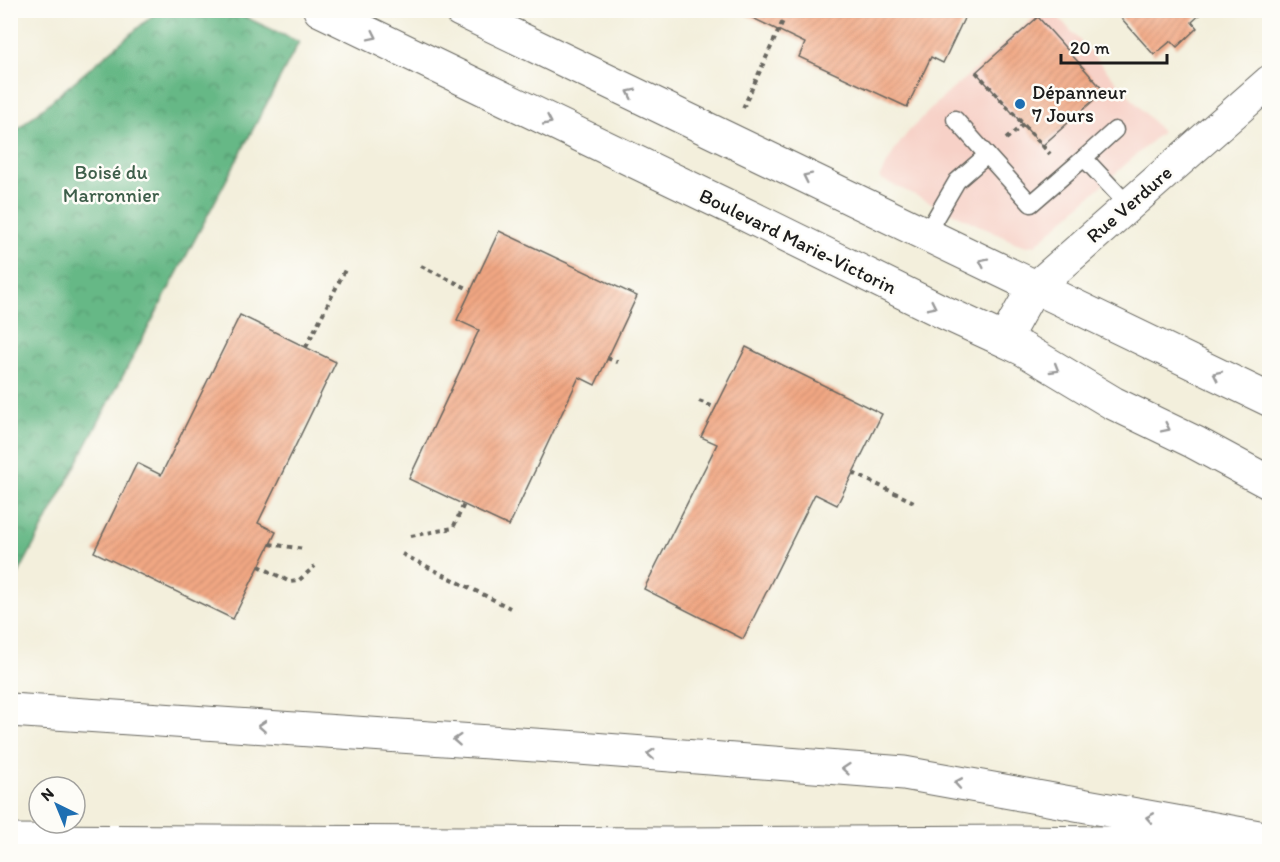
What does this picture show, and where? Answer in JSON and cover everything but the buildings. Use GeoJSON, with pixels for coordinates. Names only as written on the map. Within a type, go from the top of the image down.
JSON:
{"type":"FeatureCollection","features":[{"type":"Feature","properties":{"kind":"main road","name":"Boulevard Marie-Victorin"},"geometry":{"type":"LineString","coordinates":[[320,10],[1023,349],[1113,403],[1194,442],[1269,483]]}},
{"type":"Feature","properties":{"kind":"main road"},"geometry":{"type":"LineString","coordinates":[[460,10],[1269,400]]}},
{"type":"Feature","properties":{"kind":"main road"},"geometry":{"type":"LineString","coordinates":[[10,710],[568,747],[904,773],[1269,839]]}},
{"type":"Feature","properties":{"kind":"main road"},"geometry":{"type":"LineString","coordinates":[[10,841],[676,844],[1125,842],[1269,846]]}},
{"type":"Feature","properties":{"kind":"street","name":"Rue Verdure"},"geometry":{"type":"LineString","coordinates":[[1004,340],[1036,287],[1269,81]]}},
{"type":"Feature","properties":{"kind":"lane"},"geometry":{"type":"LineString","coordinates":[[955,119],[1031,204],[1115,130]]}},
{"type":"Feature","properties":{"kind":"lane"},"geometry":{"type":"LineString","coordinates":[[926,234],[957,182],[987,155]]}},
{"type":"Feature","properties":{"kind":"lane"},"geometry":{"type":"LineString","coordinates":[[1084,158],[1128,205]]}},
{"type":"Feature","properties":{"kind":"path"},"geometry":{"type":"LineString","coordinates":[[739,116],[788,10]]}},
{"type":"Feature","properties":{"kind":"path"},"geometry":{"type":"LineString","coordinates":[[976,72],[1042,146]]}},
{"type":"Feature","properties":{"kind":"path"},"geometry":{"type":"LineString","coordinates":[[421,267],[471,290]]}},
{"type":"Feature","properties":{"kind":"path"},"geometry":{"type":"LineString","coordinates":[[306,347],[346,268]]}},
{"type":"Feature","properties":{"kind":"path"},"geometry":{"type":"LineString","coordinates":[[608,358],[618,362]]}},
{"type":"Feature","properties":{"kind":"path"},"geometry":{"type":"LineString","coordinates":[[699,401],[716,408]]}},
{"type":"Feature","properties":{"kind":"path"},"geometry":{"type":"LineString","coordinates":[[853,473],[918,504]]}},
{"type":"Feature","properties":{"kind":"path"},"geometry":{"type":"LineString","coordinates":[[411,536],[453,528],[464,504]]}},
{"type":"Feature","properties":{"kind":"path"},"geometry":{"type":"LineString","coordinates":[[270,544],[304,549]]}},
{"type":"Feature","properties":{"kind":"path"},"geometry":{"type":"LineString","coordinates":[[402,554],[510,608]]}},
{"type":"Feature","properties":{"kind":"path"},"geometry":{"type":"LineString","coordinates":[[260,566],[290,582],[298,580],[315,566]]}},
{"type":"Feature","properties":{"kind":"shaded area"},"geometry":{"type":"Polygon","coordinates":[[[1041,11],[1053,11],[1162,132],[1035,245],[1027,246],[879,178],[896,148],[909,131],[938,102],[1041,11]]]}},
{"type":"Feature","properties":{"kind":"green space","name":"Boisé du Marronnier"},"geometry":{"type":"Polygon","coordinates":[[[158,11],[232,11],[299,42],[11,588],[11,135],[158,11]]]}},
{"type":"Feature","properties":{"kind":"place","name":"Dépanneur 7 Jours"},"geometry":{"type":"Point","coordinates":[1020,104]}}]}
